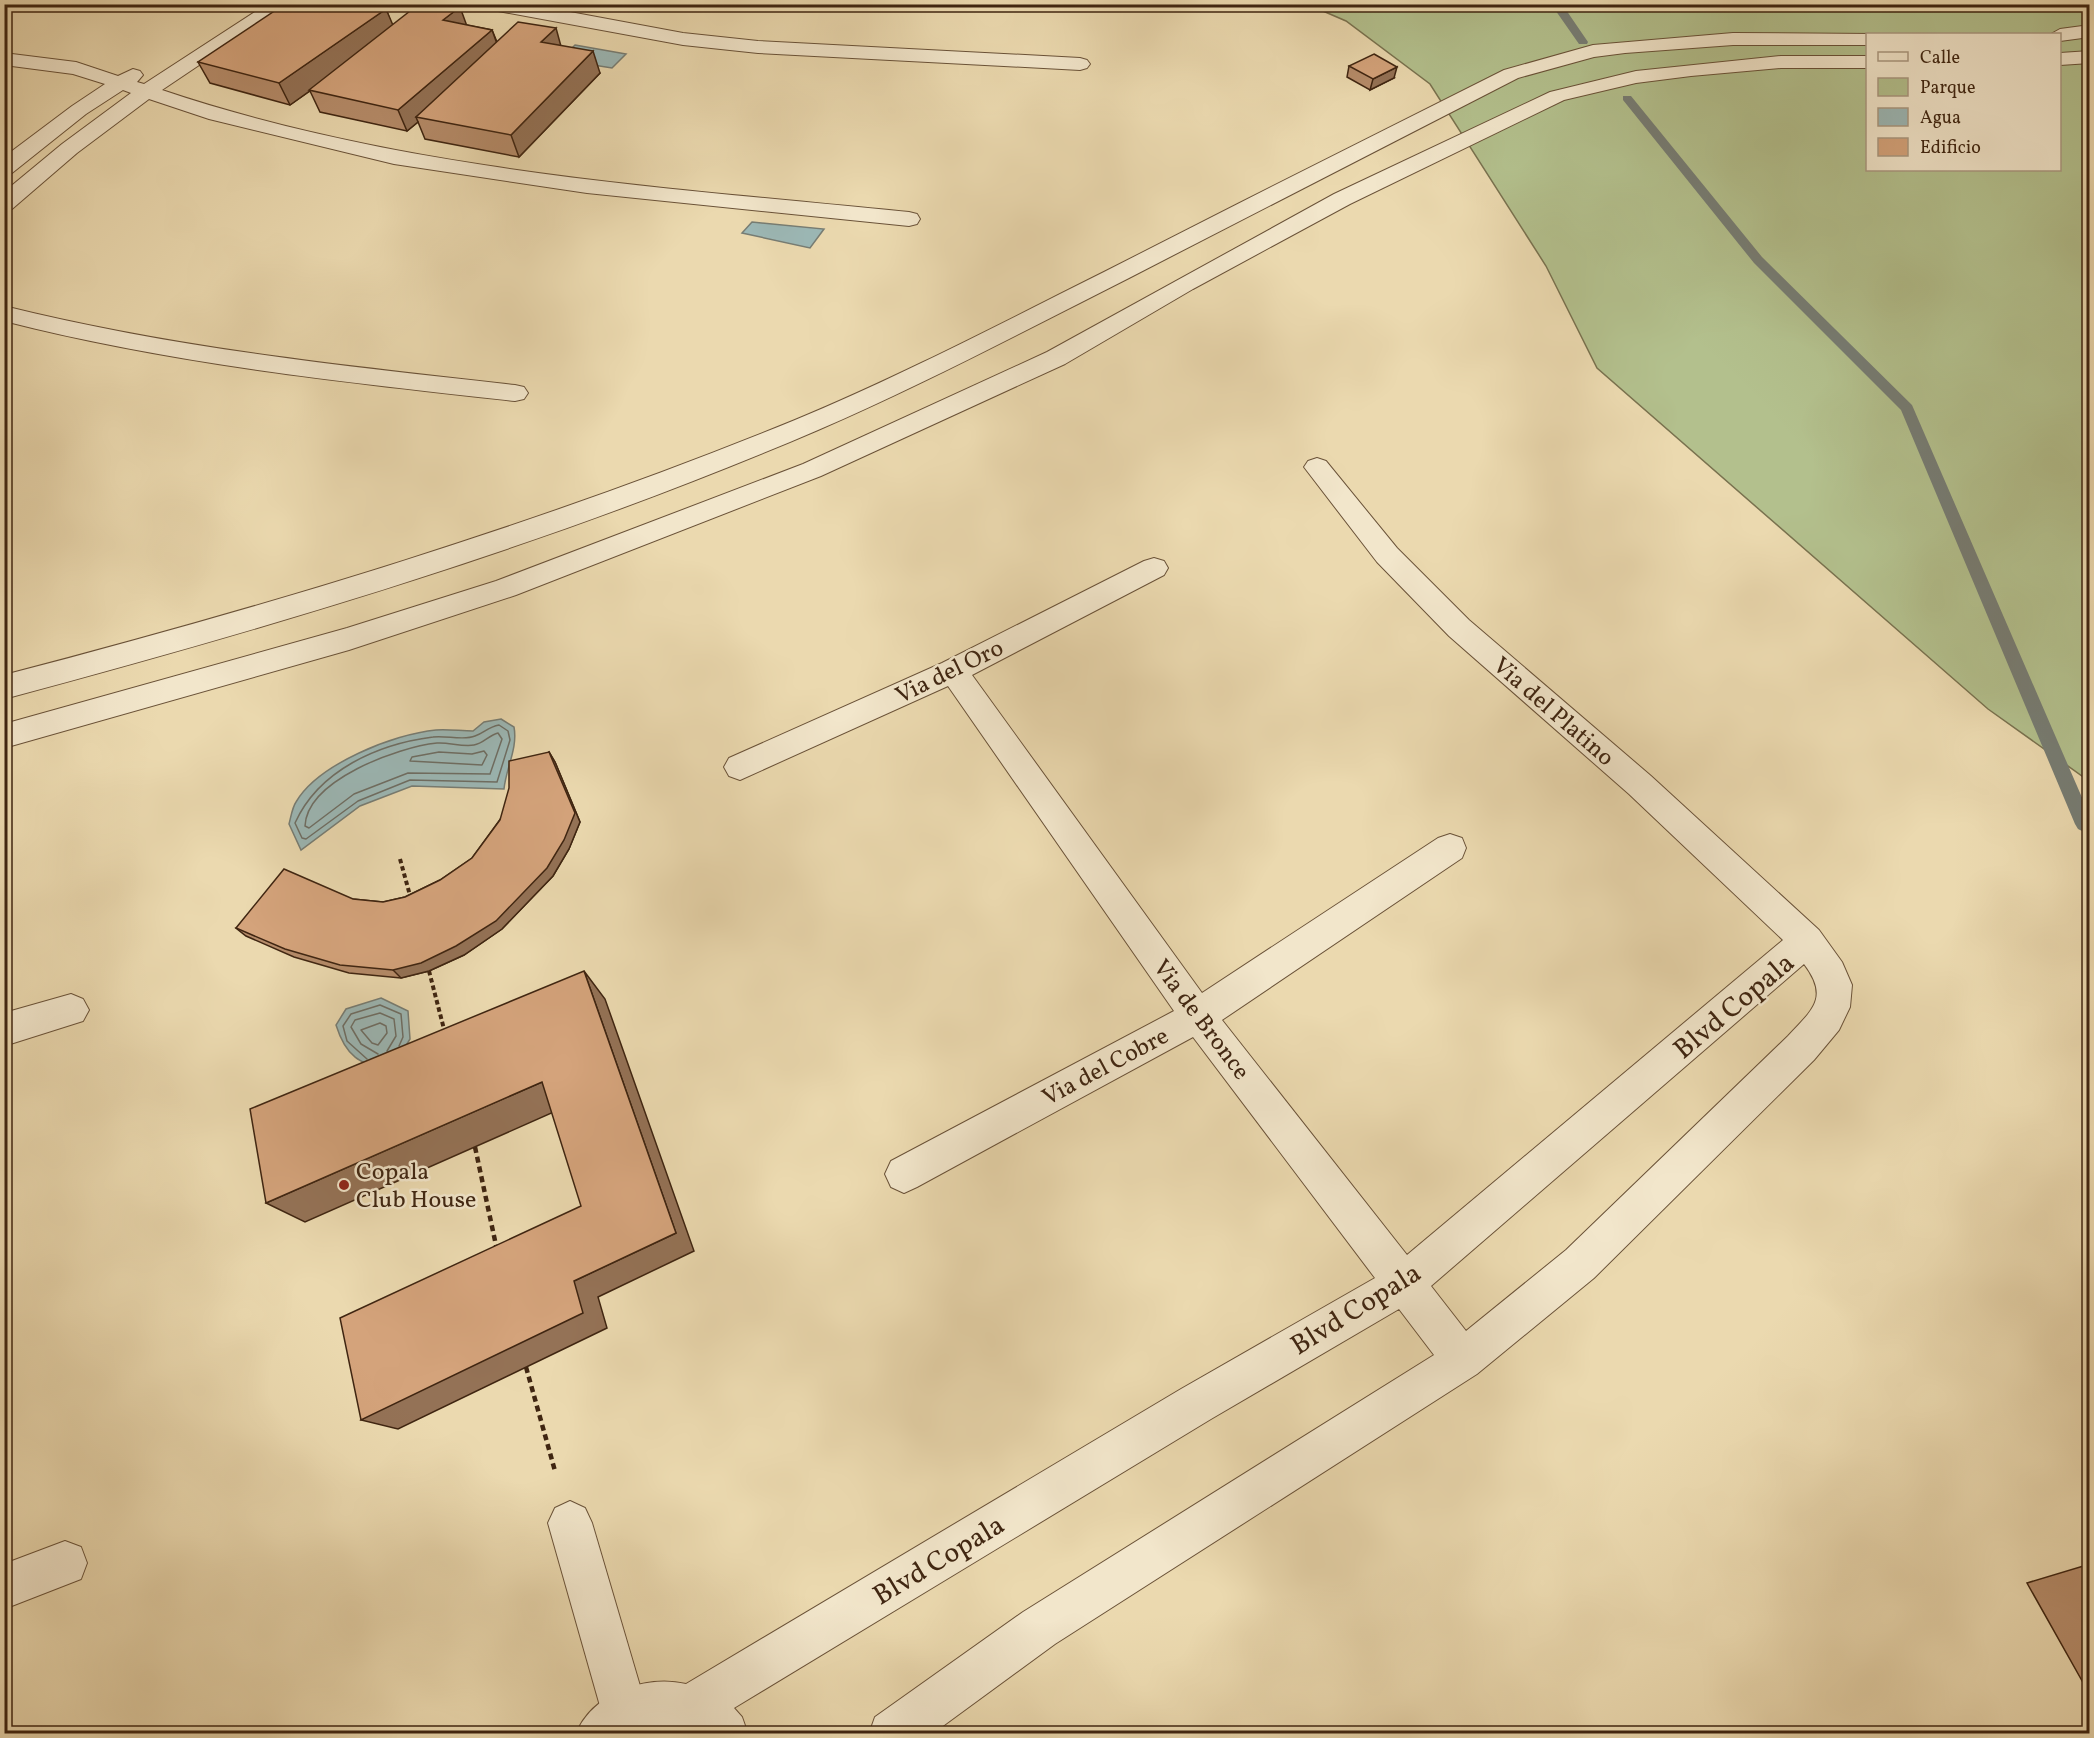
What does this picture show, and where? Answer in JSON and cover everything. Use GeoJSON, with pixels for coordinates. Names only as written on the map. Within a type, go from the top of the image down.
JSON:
{"type":"FeatureCollection","features":[{"type":"Feature","properties":{"kind":"street"},"geometry":{"type":"LineString","coordinates":[[173,50],[247,4]]}},
{"type":"Feature","properties":{"kind":"street"},"geometry":{"type":"LineString","coordinates":[[4,204],[55,158],[147,93],[281,4]]}},
{"type":"Feature","properties":{"kind":"street"},"geometry":{"type":"LineString","coordinates":[[493,4],[671,37],[758,47],[1080,63]]}},
{"type":"Feature","properties":{"kind":"street"},"geometry":{"type":"LineString","coordinates":[[2061,35],[2090,31]]}},
{"type":"Feature","properties":{"kind":"street"},"geometry":{"type":"LineString","coordinates":[[4,687],[249,620],[496,542],[825,418],[917,376],[1511,74],[1593,51],[1664,43],[1733,39],[1866,39]]}},
{"type":"Feature","properties":{"kind":"street"},"geometry":{"type":"LineString","coordinates":[[1664,43],[1691,70]]}},
{"type":"Feature","properties":{"kind":"street"},"geometry":{"type":"LineString","coordinates":[[2061,59],[2090,57]]}},
{"type":"Feature","properties":{"kind":"street"},"geometry":{"type":"LineString","coordinates":[[4,59],[76,68],[122,82],[147,93],[279,132],[405,159],[587,186],[909,219]]}},
{"type":"Feature","properties":{"kind":"street"},"geometry":{"type":"LineString","coordinates":[[4,736],[314,649],[495,592],[693,518],[812,470],[1056,358],[1185,284],[1342,200],[1557,96],[1636,77],[1691,70],[1782,62],[1866,62]]}},
{"type":"Feature","properties":{"kind":"street"},"geometry":{"type":"LineString","coordinates":[[4,168],[79,110],[147,66]]}},
{"type":"Feature","properties":{"kind":"street"},"geometry":{"type":"LineString","coordinates":[[1511,74],[1557,96]]}},
{"type":"Feature","properties":{"kind":"street"},"geometry":{"type":"LineString","coordinates":[[4,313],[53,327],[181,353],[515,393]]}},
{"type":"Feature","properties":{"kind":"street","name":"Via del Platino"},"geometry":{"type":"LineString","coordinates":[[1317,467],[1387,555],[1459,628],[1640,784],[1807,941]]}},
{"type":"Feature","properties":{"kind":"street","name":"Via del Oro"},"geometry":{"type":"LineString","coordinates":[[740,767],[953,671],[1154,568]]}},
{"type":"Feature","properties":{"kind":"street","name":"Via de Bronce"},"geometry":{"type":"LineString","coordinates":[[953,671],[1198,1016],[1462,1360]]}},
{"type":"Feature","properties":{"kind":"street","name":"Via del Cobre"},"geometry":{"type":"LineString","coordinates":[[904,1174],[1198,1016],[1450,848]]}},
{"type":"Feature","properties":{"kind":"street","name":"Blvd Copala"},"geometry":{"type":"LineString","coordinates":[[612,1723],[659,1704],[708,1721],[1186,1410],[1404,1283],[1807,941],[1826,965],[1834,980],[1838,997],[1832,1013],[1580,1264],[1462,1360],[1277,1480],[1039,1628],[892,1734]]}},
{"type":"Feature","properties":{"kind":"street"},"geometry":{"type":"LineString","coordinates":[[4,1030],[71,1010]]}},
{"type":"Feature","properties":{"kind":"street"},"geometry":{"type":"LineString","coordinates":[[570,1523],[612,1723]]}},
{"type":"Feature","properties":{"kind":"street"},"geometry":{"type":"LineString","coordinates":[[4,1587],[65,1563]]}},
{"type":"Feature","properties":{"kind":"path"},"geometry":{"type":"LineString","coordinates":[[400,859],[413,905]]}},
{"type":"Feature","properties":{"kind":"path"},"geometry":{"type":"LineString","coordinates":[[429,971],[446,1040]]}},
{"type":"Feature","properties":{"kind":"path"},"geometry":{"type":"LineString","coordinates":[[475,1147],[500,1262]]}},
{"type":"Feature","properties":{"kind":"path"},"geometry":{"type":"LineString","coordinates":[[526,1367],[570,1523]]}},
{"type":"Feature","properties":{"kind":"green space"},"geometry":{"type":"Polygon","coordinates":[[[1309,5],[2089,5],[2089,781],[1988,709],[1597,368],[1546,266],[1430,84],[1346,21],[1309,5]]]}},
{"type":"Feature","properties":{"kind":"water"},"geometry":{"type":"Polygon","coordinates":[[[575,45],[626,54],[612,68],[587,64],[565,55],[575,45]]]}},
{"type":"Feature","properties":{"kind":"water"},"geometry":{"type":"Polygon","coordinates":[[[752,222],[824,229],[810,248],[742,233],[752,222]]]}},
{"type":"Feature","properties":{"kind":"water"},"geometry":{"type":"Polygon","coordinates":[[[501,719],[514,727],[515,735],[504,789],[412,786],[360,806],[301,850],[289,824],[295,804],[321,775],[359,753],[400,738],[436,730],[473,731],[484,722],[501,719]]]}},
{"type":"Feature","properties":{"kind":"water"},"geometry":{"type":"Polygon","coordinates":[[[381,998],[408,1011],[410,1039],[390,1072],[362,1062],[349,1052],[336,1025],[346,1009],[381,998]]]}},
{"type":"Feature","properties":{"kind":"building"},"geometry":{"type":"Polygon","coordinates":[[[285,4],[368,4],[386,9],[279,83],[198,62],[285,4]]]}},
{"type":"Feature","properties":{"kind":"building"},"geometry":{"type":"Polygon","coordinates":[[[419,4],[446,4],[460,7],[443,20],[492,30],[398,110],[309,90],[419,4]]]}},
{"type":"Feature","properties":{"kind":"building"},"geometry":{"type":"Polygon","coordinates":[[[518,22],[556,28],[541,42],[593,51],[511,135],[416,117],[518,22]]]}},
{"type":"Feature","properties":{"kind":"building"},"geometry":{"type":"Polygon","coordinates":[[[1374,54],[1397,67],[1373,79],[1349,66],[1374,54]]]}},
{"type":"Feature","properties":{"kind":"building"},"geometry":{"type":"Polygon","coordinates":[[[549,752],[575,813],[564,840],[547,868],[496,921],[456,946],[421,963],[393,970],[340,965],[285,949],[236,928],[284,869],[353,899],[383,902],[405,897],[440,880],[472,858],[500,820],[509,788],[509,761],[549,752]]]}},
{"type":"Feature","properties":{"kind":"building","name":"Copala Club House"},"geometry":{"type":"Polygon","coordinates":[[[584,971],[676,1233],[574,1281],[583,1313],[361,1420],[340,1318],[581,1206],[542,1082],[266,1203],[250,1109],[584,971]]]}},
{"type":"Feature","properties":{"kind":"waterway"},"geometry":{"type":"LineString","coordinates":[[1556,4],[1583,42]]}},
{"type":"Feature","properties":{"kind":"waterway"},"geometry":{"type":"LineString","coordinates":[[1627,98],[1758,260],[1907,408],[2084,824],[2090,828]]}},
{"type":"Feature","properties":{"kind":"place","name":"Copala Club House"},"geometry":{"type":"Point","coordinates":[344,1185]}}]}
